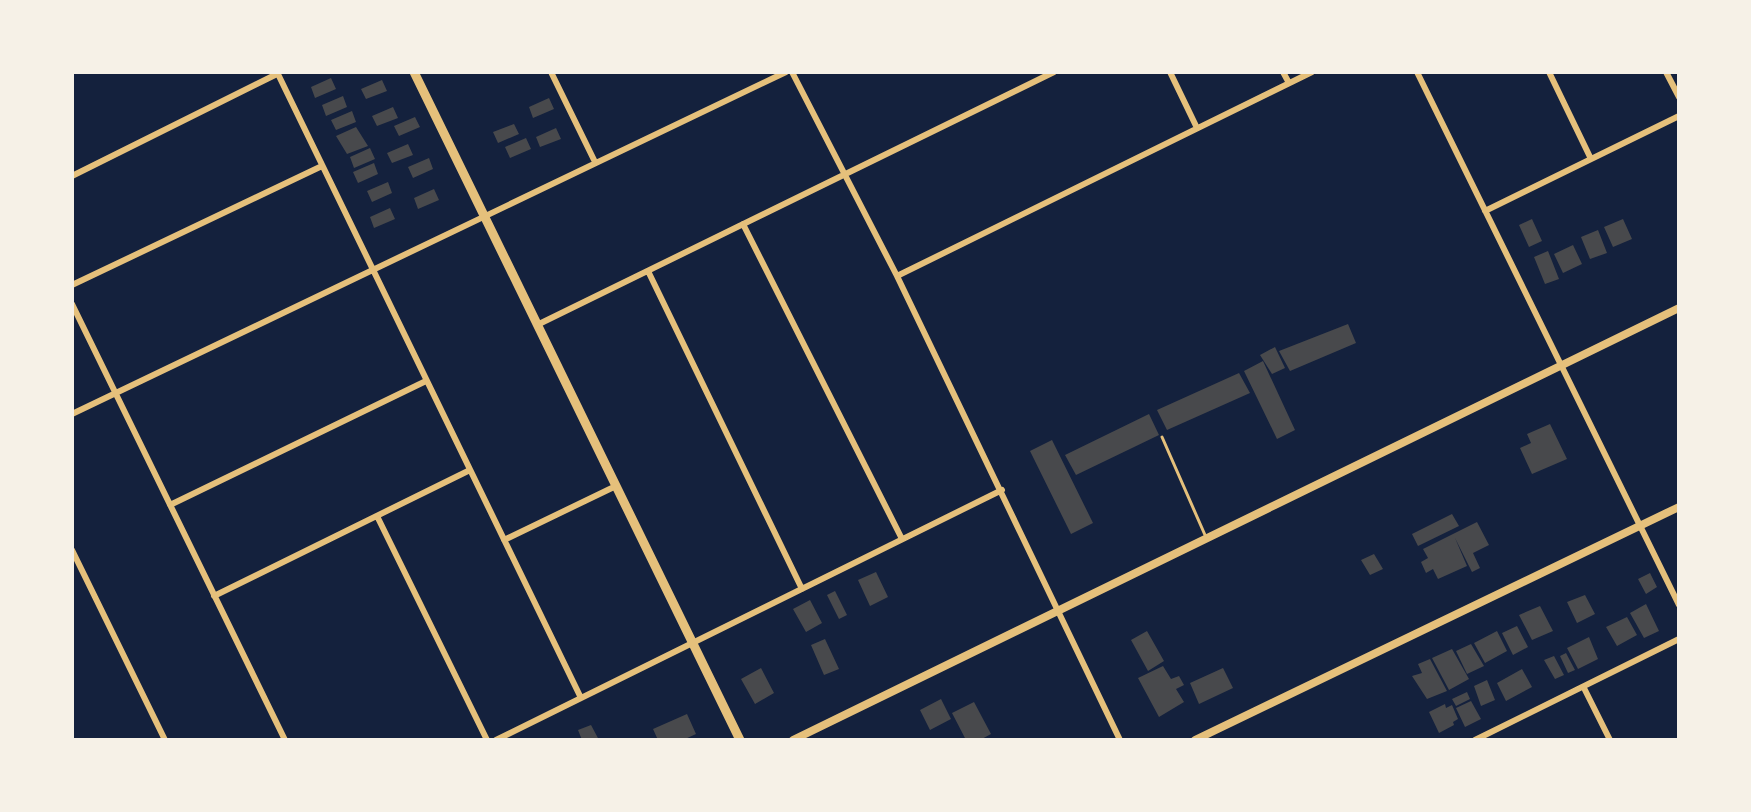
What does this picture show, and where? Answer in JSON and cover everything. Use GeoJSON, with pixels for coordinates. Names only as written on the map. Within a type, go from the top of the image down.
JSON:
{"type":"FeatureCollection","features":[{"type":"Feature","properties":{"kind":"main road"},"geometry":{"type":"LineString","coordinates":[[414,72],[740,740]]}},
{"type":"Feature","properties":{"kind":"street"},"geometry":{"type":"LineString","coordinates":[[551,72],[595,162]]}},
{"type":"Feature","properties":{"kind":"street"},"geometry":{"type":"LineString","coordinates":[[72,414],[786,72]]}},
{"type":"Feature","properties":{"kind":"street"},"geometry":{"type":"LineString","coordinates":[[792,72],[897,276],[1061,610],[1120,740]]}},
{"type":"Feature","properties":{"kind":"street"},"geometry":{"type":"LineString","coordinates":[[537,325],[1054,72]]}},
{"type":"Feature","properties":{"kind":"street"},"geometry":{"type":"LineString","coordinates":[[1170,72],[1197,128]]}},
{"type":"Feature","properties":{"kind":"street"},"geometry":{"type":"LineString","coordinates":[[1283,72],[1289,83]]}},
{"type":"Feature","properties":{"kind":"street"},"geometry":{"type":"LineString","coordinates":[[897,276],[1312,72]]}},
{"type":"Feature","properties":{"kind":"street"},"geometry":{"type":"LineString","coordinates":[[1417,72],[1679,605]]}},
{"type":"Feature","properties":{"kind":"street"},"geometry":{"type":"LineString","coordinates":[[1549,72],[1591,159]]}},
{"type":"Feature","properties":{"kind":"street"},"geometry":{"type":"LineString","coordinates":[[1666,72],[1679,97]]}},
{"type":"Feature","properties":{"kind":"street"},"geometry":{"type":"LineString","coordinates":[[72,176],[277,73],[581,698]]}},
{"type":"Feature","properties":{"kind":"street"},"geometry":{"type":"LineString","coordinates":[[1485,211],[1679,116]]}},
{"type":"Feature","properties":{"kind":"street"},"geometry":{"type":"LineString","coordinates":[[72,285],[322,166]]}},
{"type":"Feature","properties":{"kind":"street"},"geometry":{"type":"LineString","coordinates":[[743,224],[902,539]]}},
{"type":"Feature","properties":{"kind":"street"},"geometry":{"type":"LineString","coordinates":[[648,271],[802,589]]}},
{"type":"Feature","properties":{"kind":"street"},"geometry":{"type":"LineString","coordinates":[[72,304],[285,740]]}},
{"type":"Feature","properties":{"kind":"street"},"geometry":{"type":"LineString","coordinates":[[793,740],[1679,308]]}},
{"type":"Feature","properties":{"kind":"street"},"geometry":{"type":"LineString","coordinates":[[170,505],[426,381]]}},
{"type":"Feature","properties":{"kind":"street"},"geometry":{"type":"LineString","coordinates":[[214,596],[470,470]]}},
{"type":"Feature","properties":{"kind":"street"},"geometry":{"type":"LineString","coordinates":[[504,540],[616,486]]}},
{"type":"Feature","properties":{"kind":"street"},"geometry":{"type":"LineString","coordinates":[[496,740],[1002,490]]}},
{"type":"Feature","properties":{"kind":"street"},"geometry":{"type":"LineString","coordinates":[[1195,740],[1679,507]]}},
{"type":"Feature","properties":{"kind":"street"},"geometry":{"type":"LineString","coordinates":[[377,516],[487,740]]}},
{"type":"Feature","properties":{"kind":"street"},"geometry":{"type":"LineString","coordinates":[[72,550],[165,740]]}},
{"type":"Feature","properties":{"kind":"street"},"geometry":{"type":"LineString","coordinates":[[1475,740],[1679,639]]}},
{"type":"Feature","properties":{"kind":"street"},"geometry":{"type":"LineString","coordinates":[[1584,688],[1610,740]]}},
{"type":"Feature","properties":{"kind":"lane"},"geometry":{"type":"LineString","coordinates":[[1162,437],[1207,539]]}},
{"type":"Feature","properties":{"kind":"building"},"geometry":{"type":"Polygon","coordinates":[[[331,78],[336,89],[315,98],[311,87],[331,78]]]}},
{"type":"Feature","properties":{"kind":"building"},"geometry":{"type":"Polygon","coordinates":[[[382,80],[387,91],[366,99],[361,89],[382,80]]]}},
{"type":"Feature","properties":{"kind":"building"},"geometry":{"type":"Polygon","coordinates":[[[343,96],[347,107],[326,116],[322,105],[343,96]]]}},
{"type":"Feature","properties":{"kind":"building"},"geometry":{"type":"Polygon","coordinates":[[[549,98],[554,109],[533,118],[529,107],[549,98]]]}},
{"type":"Feature","properties":{"kind":"building"},"geometry":{"type":"Polygon","coordinates":[[[393,107],[398,118],[377,126],[372,116],[393,107]]]}},
{"type":"Feature","properties":{"kind":"building"},"geometry":{"type":"Polygon","coordinates":[[[352,111],[356,122],[336,130],[331,120],[352,111]]]}},
{"type":"Feature","properties":{"kind":"building"},"geometry":{"type":"Polygon","coordinates":[[[415,117],[420,127],[399,136],[394,126],[415,117]]]}},
{"type":"Feature","properties":{"kind":"building"},"geometry":{"type":"Polygon","coordinates":[[[514,124],[519,134],[498,143],[493,132],[514,124]]]}},
{"type":"Feature","properties":{"kind":"building"},"geometry":{"type":"Polygon","coordinates":[[[356,127],[368,146],[347,154],[336,136],[356,127]]]}},
{"type":"Feature","properties":{"kind":"building"},"geometry":{"type":"Polygon","coordinates":[[[556,128],[561,139],[540,147],[536,137],[556,128]]]}},
{"type":"Feature","properties":{"kind":"building"},"geometry":{"type":"Polygon","coordinates":[[[526,138],[531,149],[510,158],[505,147],[526,138]]]}},
{"type":"Feature","properties":{"kind":"building"},"geometry":{"type":"Polygon","coordinates":[[[408,144],[413,155],[392,163],[387,153],[408,144]]]}},
{"type":"Feature","properties":{"kind":"building"},"geometry":{"type":"Polygon","coordinates":[[[370,148],[375,159],[354,168],[350,157],[370,148]]]}},
{"type":"Feature","properties":{"kind":"building"},"geometry":{"type":"Polygon","coordinates":[[[429,158],[433,169],[413,178],[408,167],[429,158]]]}},
{"type":"Feature","properties":{"kind":"building"},"geometry":{"type":"Polygon","coordinates":[[[374,163],[378,174],[358,183],[353,172],[374,163]]]}},
{"type":"Feature","properties":{"kind":"building"},"geometry":{"type":"Polygon","coordinates":[[[388,182],[392,193],[372,202],[367,191],[388,182]]]}},
{"type":"Feature","properties":{"kind":"building"},"geometry":{"type":"Polygon","coordinates":[[[434,189],[439,200],[418,209],[414,198],[434,189]]]}},
{"type":"Feature","properties":{"kind":"building"},"geometry":{"type":"Polygon","coordinates":[[[390,208],[395,219],[374,228],[370,217],[390,208]]]}},
{"type":"Feature","properties":{"kind":"building"},"geometry":{"type":"Polygon","coordinates":[[[1532,219],[1542,241],[1529,247],[1519,225],[1532,219]]]}},
{"type":"Feature","properties":{"kind":"building"},"geometry":{"type":"Polygon","coordinates":[[[1623,219],[1632,239],[1613,247],[1604,227],[1623,219]]]}},
{"type":"Feature","properties":{"kind":"building"},"geometry":{"type":"Polygon","coordinates":[[[1598,230],[1607,253],[1590,259],[1581,237],[1598,230]]]}},
{"type":"Feature","properties":{"kind":"building"},"geometry":{"type":"Polygon","coordinates":[[[1573,245],[1582,264],[1563,273],[1554,254],[1573,245]]]}},
{"type":"Feature","properties":{"kind":"building"},"geometry":{"type":"Polygon","coordinates":[[[1548,251],[1559,279],[1545,284],[1534,257],[1548,251]]]}},
{"type":"Feature","properties":{"kind":"building"},"geometry":{"type":"Polygon","coordinates":[[[1348,324],[1356,343],[1290,371],[1279,351],[1348,324]]]}},
{"type":"Feature","properties":{"kind":"building"},"geometry":{"type":"Polygon","coordinates":[[[1275,347],[1285,368],[1272,374],[1260,355],[1275,347]]]}},
{"type":"Feature","properties":{"kind":"building"},"geometry":{"type":"Polygon","coordinates":[[[1263,361],[1295,430],[1277,439],[1244,371],[1263,361]]]}},
{"type":"Feature","properties":{"kind":"building"},"geometry":{"type":"Polygon","coordinates":[[[1239,373],[1250,393],[1167,430],[1157,410],[1239,373]]]}},
{"type":"Feature","properties":{"kind":"building"},"geometry":{"type":"Polygon","coordinates":[[[1149,414],[1159,435],[1076,475],[1065,455],[1149,414]]]}},
{"type":"Feature","properties":{"kind":"building"},"geometry":{"type":"Polygon","coordinates":[[[1550,424],[1567,459],[1532,474],[1520,448],[1531,443],[1527,434],[1550,424]]]}},
{"type":"Feature","properties":{"kind":"building"},"geometry":{"type":"Polygon","coordinates":[[[1052,440],[1093,523],[1071,534],[1030,451],[1052,440]]]}},
{"type":"Feature","properties":{"kind":"building"},"geometry":{"type":"Polygon","coordinates":[[[1452,514],[1459,526],[1418,546],[1412,534],[1452,514]]]}},
{"type":"Feature","properties":{"kind":"building"},"geometry":{"type":"Polygon","coordinates":[[[1477,522],[1489,545],[1473,553],[1480,568],[1472,572],[1455,538],[1467,566],[1438,579],[1433,569],[1426,573],[1421,562],[1428,558],[1423,549],[1477,522]]]}},
{"type":"Feature","properties":{"kind":"building"},"geometry":{"type":"Polygon","coordinates":[[[1374,554],[1383,569],[1370,575],[1361,560],[1374,554]]]}},
{"type":"Feature","properties":{"kind":"building"},"geometry":{"type":"Polygon","coordinates":[[[876,572],[888,597],[870,606],[858,580],[876,572]]]}},
{"type":"Feature","properties":{"kind":"building"},"geometry":{"type":"Polygon","coordinates":[[[1650,573],[1657,587],[1646,594],[1638,579],[1650,573]]]}},
{"type":"Feature","properties":{"kind":"building"},"geometry":{"type":"Polygon","coordinates":[[[835,591],[847,615],[839,619],[827,595],[835,591]]]}},
{"type":"Feature","properties":{"kind":"building"},"geometry":{"type":"Polygon","coordinates":[[[1585,595],[1595,614],[1577,623],[1567,602],[1585,595]]]}},
{"type":"Feature","properties":{"kind":"building"},"geometry":{"type":"Polygon","coordinates":[[[810,600],[822,623],[806,632],[793,609],[810,600]]]}},
{"type":"Feature","properties":{"kind":"building"},"geometry":{"type":"Polygon","coordinates":[[[1646,604],[1659,631],[1644,638],[1630,613],[1646,604]]]}},
{"type":"Feature","properties":{"kind":"building"},"geometry":{"type":"Polygon","coordinates":[[[1540,606],[1553,631],[1532,640],[1519,615],[1540,606]]]}},
{"type":"Feature","properties":{"kind":"building"},"geometry":{"type":"Polygon","coordinates":[[[1627,617],[1637,635],[1617,646],[1606,627],[1627,617]]]}},
{"type":"Feature","properties":{"kind":"building"},"geometry":{"type":"Polygon","coordinates":[[[1517,626],[1528,647],[1513,655],[1502,633],[1517,626]]]}},
{"type":"Feature","properties":{"kind":"building"},"geometry":{"type":"Polygon","coordinates":[[[1147,631],[1164,661],[1148,671],[1131,640],[1147,631]]]}},
{"type":"Feature","properties":{"kind":"building"},"geometry":{"type":"Polygon","coordinates":[[[1497,631],[1507,651],[1485,663],[1474,643],[1497,631]]]}},
{"type":"Feature","properties":{"kind":"building"},"geometry":{"type":"Polygon","coordinates":[[[1589,637],[1598,659],[1578,669],[1567,648],[1589,637]]]}},
{"type":"Feature","properties":{"kind":"building"},"geometry":{"type":"Polygon","coordinates":[[[825,639],[839,669],[824,675],[811,645],[825,639]]]}},
{"type":"Feature","properties":{"kind":"building"},"geometry":{"type":"Polygon","coordinates":[[[1471,644],[1484,666],[1467,674],[1456,651],[1471,644]]]}},
{"type":"Feature","properties":{"kind":"building"},"geometry":{"type":"Polygon","coordinates":[[[1452,649],[1469,679],[1449,690],[1432,658],[1452,649]]]}},
{"type":"Feature","properties":{"kind":"building"},"geometry":{"type":"Polygon","coordinates":[[[1566,653],[1575,670],[1568,673],[1560,656],[1566,653]]]}},
{"type":"Feature","properties":{"kind":"building"},"geometry":{"type":"Polygon","coordinates":[[[1554,656],[1564,675],[1555,679],[1544,660],[1554,656]]]}},
{"type":"Feature","properties":{"kind":"building"},"geometry":{"type":"Polygon","coordinates":[[[1430,659],[1447,691],[1427,699],[1412,676],[1422,673],[1418,664],[1430,659]]]}},
{"type":"Feature","properties":{"kind":"building"},"geometry":{"type":"Polygon","coordinates":[[[1163,666],[1171,679],[1179,676],[1184,685],[1176,689],[1184,702],[1159,717],[1138,678],[1163,666]]]}},
{"type":"Feature","properties":{"kind":"building"},"geometry":{"type":"Polygon","coordinates":[[[761,668],[774,693],[755,704],[741,679],[761,668]]]}},
{"type":"Feature","properties":{"kind":"building"},"geometry":{"type":"Polygon","coordinates":[[[1223,668],[1233,688],[1199,704],[1190,683],[1223,668]]]}},
{"type":"Feature","properties":{"kind":"building"},"geometry":{"type":"Polygon","coordinates":[[[1522,669],[1532,687],[1506,701],[1497,683],[1522,669]]]}},
{"type":"Feature","properties":{"kind":"building"},"geometry":{"type":"Polygon","coordinates":[[[1487,680],[1495,700],[1481,706],[1474,686],[1487,680]]]}},
{"type":"Feature","properties":{"kind":"building"},"geometry":{"type":"Polygon","coordinates":[[[1467,692],[1470,699],[1456,706],[1452,699],[1467,692]]]}},
{"type":"Feature","properties":{"kind":"building"},"geometry":{"type":"Polygon","coordinates":[[[941,699],[951,719],[930,730],[920,710],[941,699]]]}},
{"type":"Feature","properties":{"kind":"building"},"geometry":{"type":"Polygon","coordinates":[[[1471,701],[1481,719],[1465,727],[1456,708],[1471,701]]]}},
{"type":"Feature","properties":{"kind":"building"},"geometry":{"type":"Polygon","coordinates":[[[974,702],[991,734],[980,740],[966,740],[952,713],[974,702]]]}},
{"type":"Feature","properties":{"kind":"building"},"geometry":{"type":"Polygon","coordinates":[[[1445,704],[1446,708],[1452,705],[1458,719],[1453,722],[1454,725],[1439,733],[1429,712],[1445,704]]]}},
{"type":"Feature","properties":{"kind":"building"},"geometry":{"type":"Polygon","coordinates":[[[687,714],[696,734],[683,740],[658,740],[653,729],[687,714]]]}},
{"type":"Feature","properties":{"kind":"building"},"geometry":{"type":"Polygon","coordinates":[[[591,725],[599,740],[582,740],[578,730],[591,725]]]}}]}
